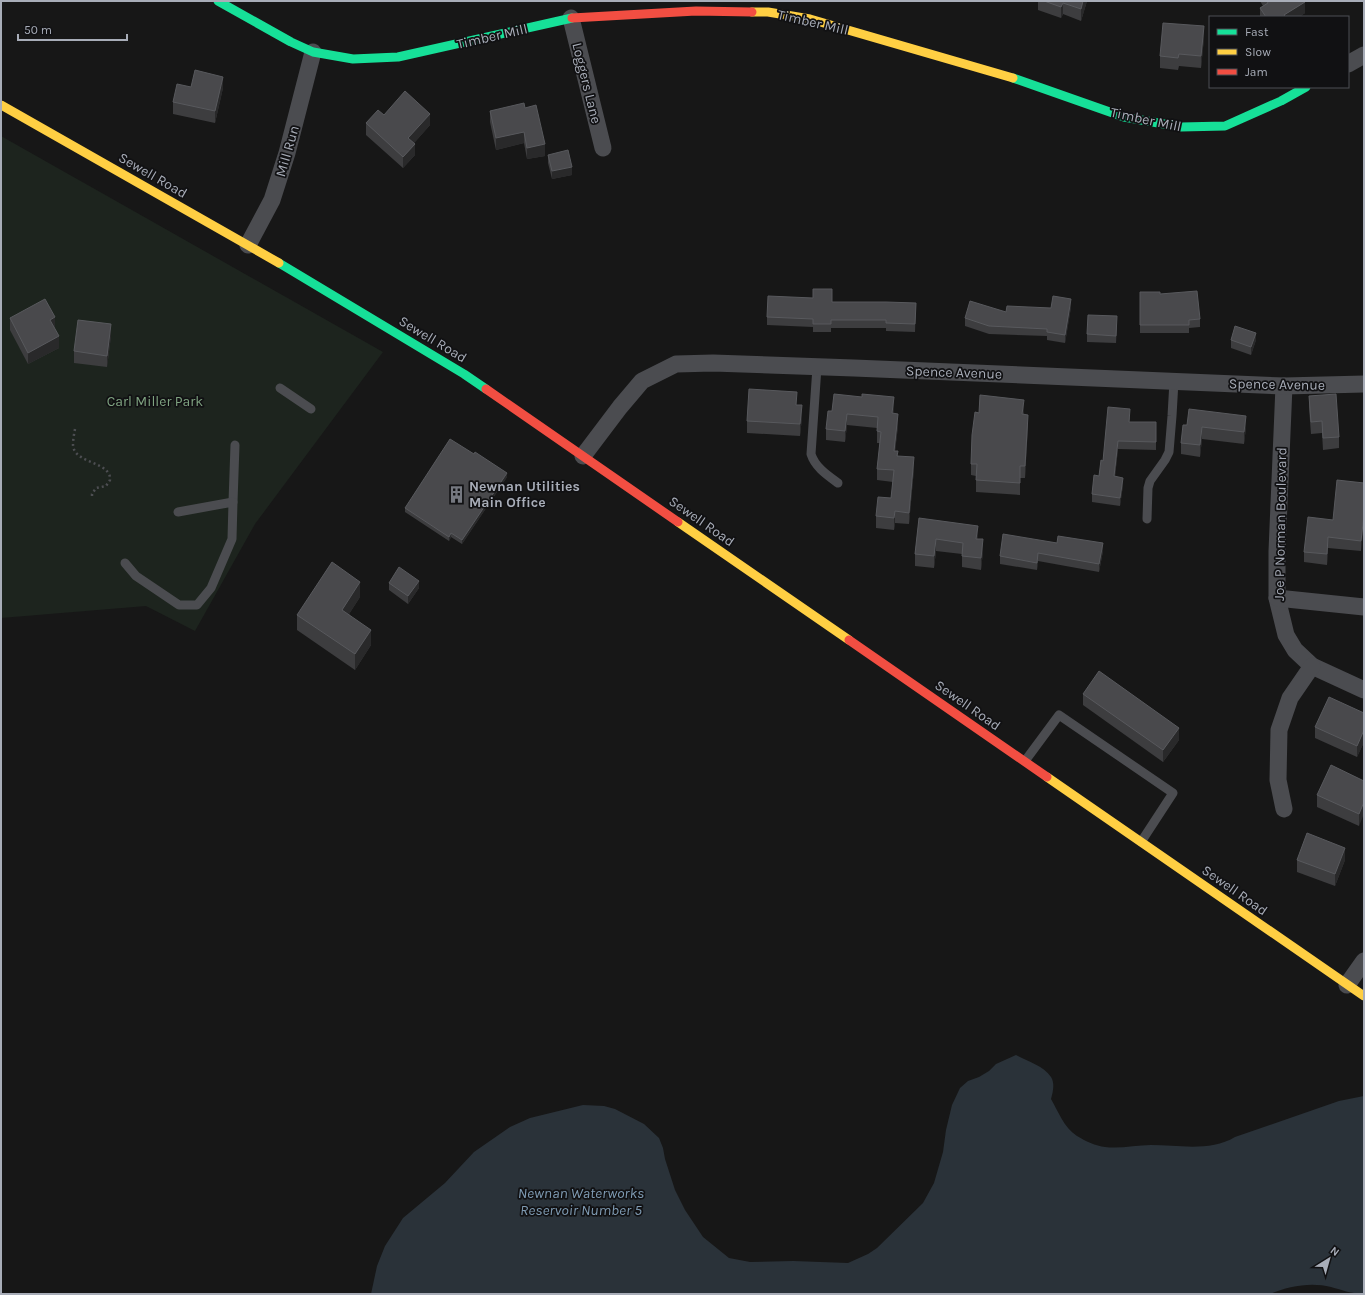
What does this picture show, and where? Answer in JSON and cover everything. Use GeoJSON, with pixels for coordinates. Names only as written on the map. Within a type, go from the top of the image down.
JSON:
{"type":"FeatureCollection","features":[{"type":"Feature","properties":{"kind":"street","name":"Timber Mill"},"geometry":{"type":"LineString","coordinates":[[218,1],[291,42],[313,52],[353,59],[398,57],[571,18],[696,11],[768,12],[810,19],[1017,79],[1124,117],[1181,127],[1225,126],[1281,101],[1304,88]]}},
{"type":"Feature","properties":{"kind":"street","name":"Loggers Lane"},"geometry":{"type":"LineString","coordinates":[[571,18],[602,148]]}},
{"type":"Feature","properties":{"kind":"street","name":"Mill Run"},"geometry":{"type":"LineString","coordinates":[[248,245],[272,200],[287,153],[313,52]]}},
{"type":"Feature","properties":{"kind":"street"},"geometry":{"type":"LineString","coordinates":[[1349,63],[1364,55]]}},
{"type":"Feature","properties":{"kind":"street","name":"Sewell Road"},"geometry":{"type":"LineString","coordinates":[[1,105],[248,245],[464,374],[1364,996]]}},
{"type":"Feature","properties":{"kind":"street","name":"Spence Avenue"},"geometry":{"type":"LineString","coordinates":[[583,456],[620,407],[642,381],[676,364],[713,363],[1284,386],[1364,384]]}},
{"type":"Feature","properties":{"kind":"street","name":"Joe P Norman Boulevard"},"geometry":{"type":"LineString","coordinates":[[1284,386],[1277,551],[1277,598],[1286,635],[1295,650],[1312,666],[1364,690]]}},
{"type":"Feature","properties":{"kind":"street"},"geometry":{"type":"LineString","coordinates":[[1277,598],[1364,607]]}},
{"type":"Feature","properties":{"kind":"street"},"geometry":{"type":"LineString","coordinates":[[1284,809],[1278,780],[1279,730],[1290,698],[1312,666]]}},
{"type":"Feature","properties":{"kind":"street"},"geometry":{"type":"LineString","coordinates":[[1347,984],[1364,961]]}},
{"type":"Feature","properties":{"kind":"lane"},"geometry":{"type":"LineString","coordinates":[[817,367],[811,454],[813,461],[818,467],[838,483]]}},
{"type":"Feature","properties":{"kind":"lane"},"geometry":{"type":"LineString","coordinates":[[1146,519],[1148,488],[1150,481],[1169,452],[1174,381]]}},
{"type":"Feature","properties":{"kind":"lane"},"geometry":{"type":"LineString","coordinates":[[280,388],[311,409]]}},
{"type":"Feature","properties":{"kind":"lane"},"geometry":{"type":"LineString","coordinates":[[125,563],[136,576],[179,605],[197,605],[211,588],[232,539],[234,445]]}},
{"type":"Feature","properties":{"kind":"lane"},"geometry":{"type":"LineString","coordinates":[[178,512],[233,502]]}},
{"type":"Feature","properties":{"kind":"lane"},"geometry":{"type":"LineString","coordinates":[[1025,762],[1059,715],[1173,793],[1141,842]]}},
{"type":"Feature","properties":{"kind":"path"},"geometry":{"type":"LineString","coordinates":[[75,429],[73,446],[76,453],[100,466],[109,474],[110,480],[106,486],[96,488],[92,494],[92,498]]}},
{"type":"Feature","properties":{"kind":"green space","name":"Carl Miller Park"},"geometry":{"type":"Polygon","coordinates":[[[1,136],[383,352],[255,524],[195,631],[146,606],[1,618],[1,136]]]}},
{"type":"Feature","properties":{"kind":"water","name":"Newnan Waterworks Reservoir Number 5"},"geometry":{"type":"Polygon","coordinates":[[[1016,1055],[1040,1067],[1051,1077],[1053,1091],[1051,1099],[1068,1129],[1083,1140],[1105,1147],[1116,1148],[1151,1145],[1194,1147],[1215,1145],[1339,1101],[1364,1096],[1364,1294],[1351,1293],[1331,1287],[1308,1285],[1292,1287],[1270,1294],[371,1294],[377,1266],[385,1246],[403,1218],[445,1183],[474,1152],[510,1127],[530,1118],[583,1105],[604,1106],[615,1109],[644,1124],[659,1138],[675,1190],[685,1210],[703,1237],[729,1258],[750,1262],[793,1261],[848,1263],[877,1248],[923,1203],[934,1183],[943,1152],[952,1105],[960,1088],[968,1081],[989,1071],[996,1064],[1016,1055]]]}},
{"type":"Feature","properties":{"kind":"building"},"geometry":{"type":"Polygon","coordinates":[[[1044,1],[1083,1],[1081,9],[1063,3],[1061,7],[1044,1]]]}},
{"type":"Feature","properties":{"kind":"building"},"geometry":{"type":"Polygon","coordinates":[[[1267,1],[1305,2],[1284,15],[1285,16],[1265,16],[1260,8],[1268,3],[1267,1]]]}},
{"type":"Feature","properties":{"kind":"building"},"geometry":{"type":"Polygon","coordinates":[[[1163,23],[1204,26],[1201,56],[1179,54],[1178,58],[1160,56],[1163,23]]]}},
{"type":"Feature","properties":{"kind":"building"},"geometry":{"type":"Polygon","coordinates":[[[195,70],[223,77],[215,111],[173,102],[177,84],[191,87],[195,70]]]}},
{"type":"Feature","properties":{"kind":"building"},"geometry":{"type":"Polygon","coordinates":[[[405,91],[430,114],[408,138],[415,144],[403,157],[366,123],[378,110],[384,115],[405,91]]]}},
{"type":"Feature","properties":{"kind":"building"},"geometry":{"type":"Polygon","coordinates":[[[524,103],[525,108],[536,105],[545,144],[527,148],[524,132],[496,138],[490,111],[524,103]]]}},
{"type":"Feature","properties":{"kind":"building"},"geometry":{"type":"Polygon","coordinates":[[[568,150],[572,167],[552,171],[548,155],[568,150]]]}},
{"type":"Feature","properties":{"kind":"building"},"geometry":{"type":"Polygon","coordinates":[[[813,289],[832,289],[832,302],[916,303],[915,324],[886,323],[886,320],[831,320],[831,324],[813,324],[813,319],[767,317],[768,296],[813,298],[813,289]]]}},
{"type":"Feature","properties":{"kind":"building"},"geometry":{"type":"Polygon","coordinates":[[[1197,291],[1200,319],[1189,320],[1189,325],[1140,325],[1140,292],[1160,292],[1160,294],[1197,291]]]}},
{"type":"Feature","properties":{"kind":"building"},"geometry":{"type":"Polygon","coordinates":[[[1053,296],[1071,299],[1065,335],[1047,332],[1047,329],[989,326],[965,318],[970,301],[1006,312],[1007,306],[1051,308],[1053,296]]]}},
{"type":"Feature","properties":{"kind":"building"},"geometry":{"type":"Polygon","coordinates":[[[45,299],[55,317],[50,320],[59,336],[28,353],[10,318],[45,299]]]}},
{"type":"Feature","properties":{"kind":"building"},"geometry":{"type":"Polygon","coordinates":[[[1088,315],[1117,316],[1116,336],[1087,334],[1088,315]]]}},
{"type":"Feature","properties":{"kind":"building"},"geometry":{"type":"Polygon","coordinates":[[[78,320],[111,324],[107,356],[74,351],[78,320]]]}},
{"type":"Feature","properties":{"kind":"building"},"geometry":{"type":"Polygon","coordinates":[[[1235,326],[1256,333],[1251,347],[1231,340],[1235,326]]]}},
{"type":"Feature","properties":{"kind":"building"},"geometry":{"type":"Polygon","coordinates":[[[749,389],[797,392],[796,405],[802,405],[800,424],[747,421],[749,389]]]}},
{"type":"Feature","properties":{"kind":"building"},"geometry":{"type":"Polygon","coordinates":[[[834,394],[862,397],[862,394],[894,397],[892,413],[898,414],[894,451],[898,451],[897,456],[914,457],[909,513],[895,511],[894,518],[876,516],[878,497],[891,498],[894,470],[877,469],[881,432],[877,431],[878,417],[847,414],[845,431],[826,429],[828,411],[832,411],[834,394]]]}},
{"type":"Feature","properties":{"kind":"building"},"geometry":{"type":"Polygon","coordinates":[[[1336,394],[1339,437],[1323,438],[1322,421],[1311,422],[1309,396],[1336,394]]]}},
{"type":"Feature","properties":{"kind":"building"},"geometry":{"type":"Polygon","coordinates":[[[980,395],[1024,400],[1022,414],[1028,415],[1025,466],[1020,466],[1020,483],[976,480],[977,464],[971,464],[972,435],[975,412],[979,413],[980,395]]]}},
{"type":"Feature","properties":{"kind":"building"},"geometry":{"type":"Polygon","coordinates":[[[1108,407],[1130,409],[1129,422],[1156,422],[1156,442],[1118,441],[1114,476],[1123,478],[1120,498],[1092,494],[1094,475],[1099,476],[1101,460],[1103,461],[1108,407]]]}},
{"type":"Feature","properties":{"kind":"building"},"geometry":{"type":"Polygon","coordinates":[[[1189,409],[1246,416],[1244,432],[1202,427],[1200,445],[1181,443],[1183,425],[1187,425],[1189,409]]]}},
{"type":"Feature","properties":{"kind":"building","name":"Newnan Utilities Main Office"},"geometry":{"type":"Polygon","coordinates":[[[450,439],[474,454],[475,452],[507,473],[462,540],[451,533],[449,537],[405,508],[450,439]]]}},
{"type":"Feature","properties":{"kind":"building"},"geometry":{"type":"Polygon","coordinates":[[[1337,480],[1364,483],[1364,515],[1361,541],[1328,537],[1327,554],[1304,552],[1308,517],[1333,520],[1337,480]]]}},
{"type":"Feature","properties":{"kind":"building"},"geometry":{"type":"Polygon","coordinates":[[[919,518],[978,526],[976,539],[983,539],[981,558],[962,556],[963,543],[936,539],[934,556],[915,554],[919,518]]]}},
{"type":"Feature","properties":{"kind":"building"},"geometry":{"type":"Polygon","coordinates":[[[1003,534],[1057,543],[1058,536],[1103,543],[1099,564],[1038,553],[1037,563],[1000,556],[1003,534]]]}},
{"type":"Feature","properties":{"kind":"building"},"geometry":{"type":"Polygon","coordinates":[[[332,562],[360,582],[342,610],[371,630],[355,654],[297,615],[332,562]]]}},
{"type":"Feature","properties":{"kind":"building"},"geometry":{"type":"Polygon","coordinates":[[[399,567],[419,581],[408,596],[389,583],[399,567]]]}},
{"type":"Feature","properties":{"kind":"building"},"geometry":{"type":"Polygon","coordinates":[[[1099,671],[1179,728],[1163,750],[1083,694],[1099,671]]]}},
{"type":"Feature","properties":{"kind":"building"},"geometry":{"type":"Polygon","coordinates":[[[1329,697],[1364,713],[1364,730],[1357,746],[1315,727],[1329,697]]]}},
{"type":"Feature","properties":{"kind":"building"},"geometry":{"type":"Polygon","coordinates":[[[1331,765],[1364,781],[1364,802],[1359,814],[1317,795],[1331,765]]]}},
{"type":"Feature","properties":{"kind":"building"},"geometry":{"type":"Polygon","coordinates":[[[1307,833],[1345,848],[1335,874],[1297,860],[1307,833]]]}},
{"type":"Feature","properties":{"kind":"traffic: fast"},"geometry":{"type":"LineString","coordinates":[[218,1],[291,42],[313,52],[353,59],[398,57],[572,18]]}},
{"type":"Feature","properties":{"kind":"traffic: fast"},"geometry":{"type":"LineString","coordinates":[[1013,78],[1124,117],[1181,127],[1225,126],[1281,101],[1304,88]]}},
{"type":"Feature","properties":{"kind":"traffic: fast"},"geometry":{"type":"LineString","coordinates":[[279,263],[464,374],[486,389]]}},
{"type":"Feature","properties":{"kind":"traffic: slow"},"geometry":{"type":"LineString","coordinates":[[752,12],[768,12],[810,19],[1013,78]]}},
{"type":"Feature","properties":{"kind":"traffic: slow"},"geometry":{"type":"LineString","coordinates":[[1,105],[279,263]]}},
{"type":"Feature","properties":{"kind":"traffic: slow"},"geometry":{"type":"LineString","coordinates":[[678,522],[849,640]]}},
{"type":"Feature","properties":{"kind":"traffic: slow"},"geometry":{"type":"LineString","coordinates":[[1047,777],[1364,996]]}},
{"type":"Feature","properties":{"kind":"traffic: jam"},"geometry":{"type":"LineString","coordinates":[[572,18],[696,11],[752,12]]}},
{"type":"Feature","properties":{"kind":"traffic: jam"},"geometry":{"type":"LineString","coordinates":[[486,389],[678,522]]}},
{"type":"Feature","properties":{"kind":"traffic: jam"},"geometry":{"type":"LineString","coordinates":[[849,640],[1047,777]]}},
{"type":"Feature","properties":{"kind":"place","name":"Newnan Utilities Main Office"},"geometry":{"type":"Point","coordinates":[456,494]}}]}
